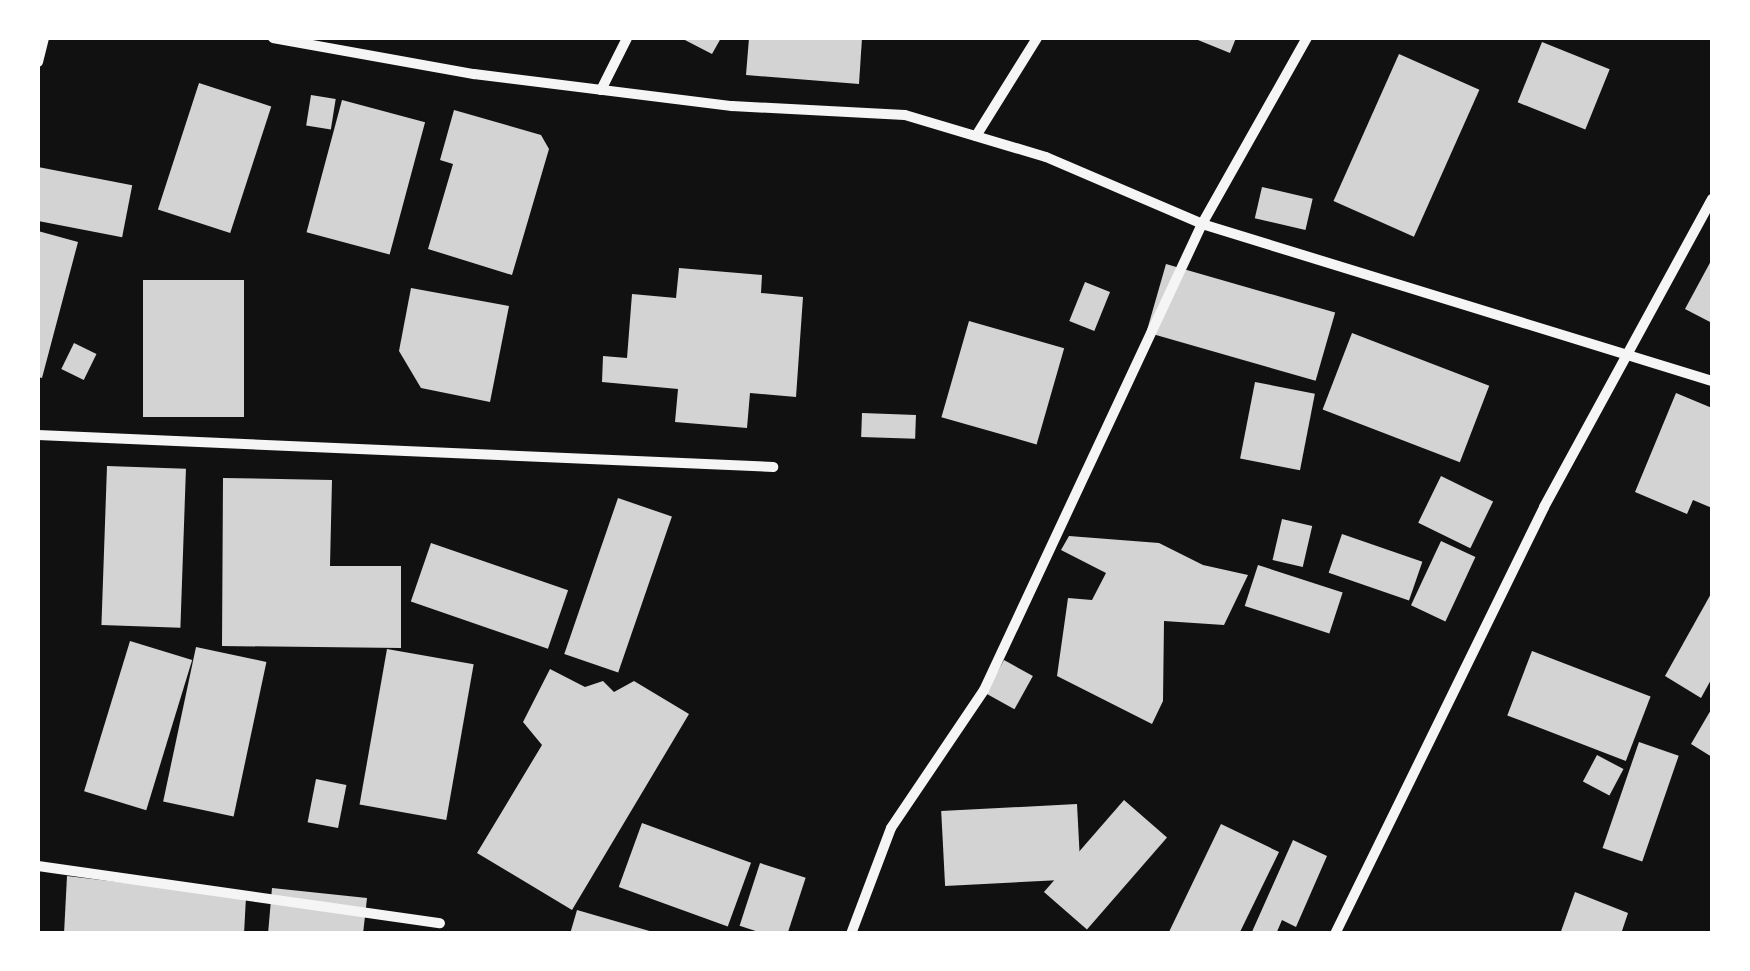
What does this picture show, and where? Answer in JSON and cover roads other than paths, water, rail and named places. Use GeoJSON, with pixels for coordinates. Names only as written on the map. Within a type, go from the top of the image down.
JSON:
{"type":"FeatureCollection","features":[{"type":"Feature","properties":{"kind":"street"},"geometry":{"type":"LineString","coordinates":[[38,62],[44,38]]}},
{"type":"Feature","properties":{"kind":"street"},"geometry":{"type":"LineString","coordinates":[[273,38],[601,90],[905,116],[1046,157],[1202,224],[1712,381]]}},
{"type":"Feature","properties":{"kind":"street"},"geometry":{"type":"LineString","coordinates":[[601,90],[628,38]]}},
{"type":"Feature","properties":{"kind":"street"},"geometry":{"type":"LineString","coordinates":[[976,136],[1037,38]]}},
{"type":"Feature","properties":{"kind":"street"},"geometry":{"type":"LineString","coordinates":[[851,934],[890,828],[984,690],[1202,224],[1307,38]]}},
{"type":"Feature","properties":{"kind":"street"},"geometry":{"type":"LineString","coordinates":[[1336,934],[1544,506],[1712,200]]}},
{"type":"Feature","properties":{"kind":"street"},"geometry":{"type":"LineString","coordinates":[[38,434],[773,466]]}},
{"type":"Feature","properties":{"kind":"street"},"geometry":{"type":"LineString","coordinates":[[38,866],[440,922]]}}]}
